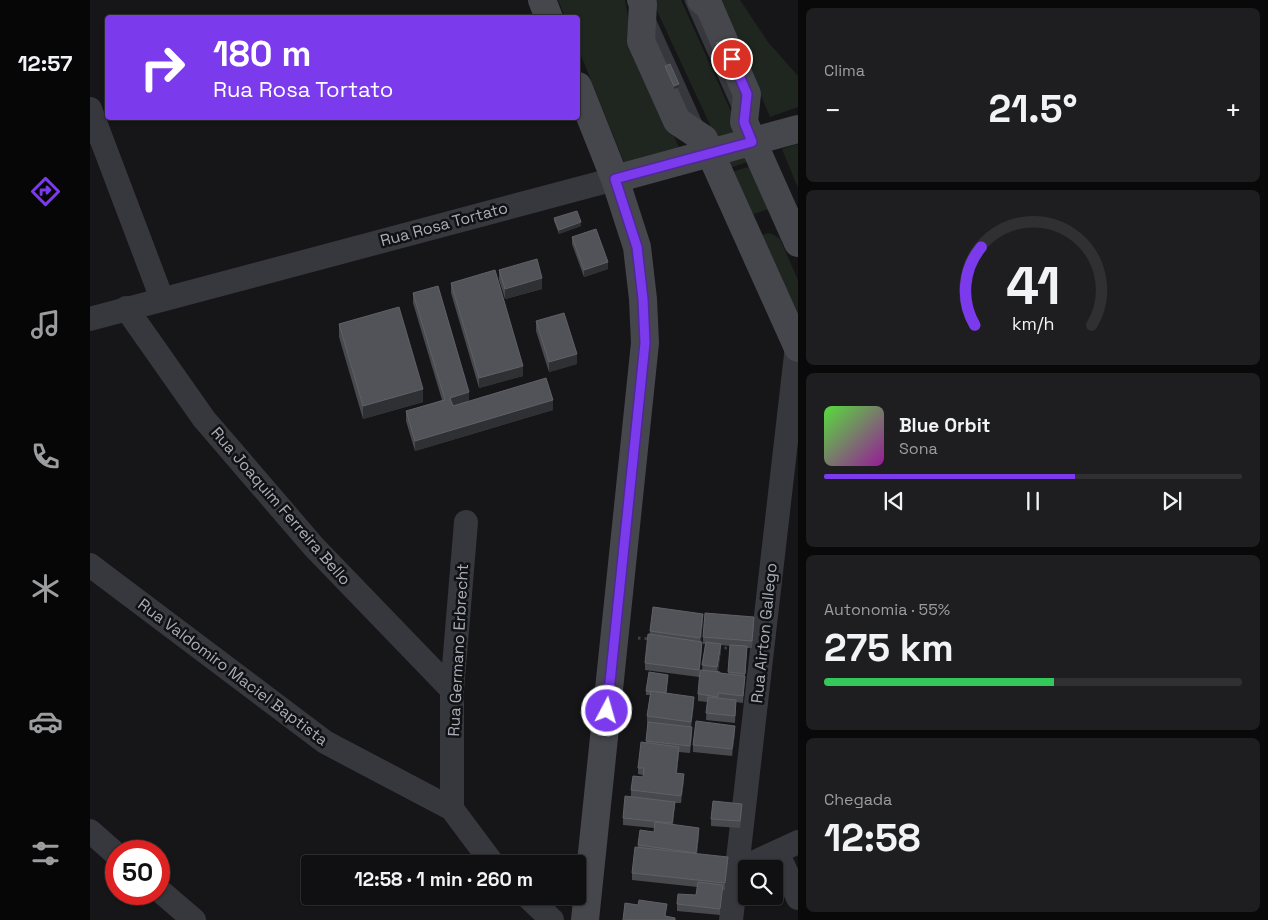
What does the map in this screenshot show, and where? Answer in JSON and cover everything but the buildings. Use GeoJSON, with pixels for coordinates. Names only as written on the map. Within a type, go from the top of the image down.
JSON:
{"type":"FeatureCollection","features":[{"type":"Feature","properties":{"kind":"main road"},"geometry":{"type":"LineString","coordinates":[[542,0],[548,15]]}},
{"type":"Feature","properties":{"kind":"main road"},"geometry":{"type":"LineString","coordinates":[[700,0],[709,6],[747,94],[748,132],[798,243]]}},
{"type":"Feature","properties":{"kind":"main road"},"geometry":{"type":"LineString","coordinates":[[642,2],[641,41],[677,121],[708,146],[798,347]]}},
{"type":"Feature","properties":{"kind":"main road"},"geometry":{"type":"LineString","coordinates":[[580,91],[615,179],[637,247],[643,299],[645,343],[585,920]]}},
{"type":"Feature","properties":{"kind":"main road","name":"Rua Rosa Tortato"},"geometry":{"type":"LineString","coordinates":[[615,179],[748,132],[798,129]]}},
{"type":"Feature","properties":{"kind":"main road"},"geometry":{"type":"LineString","coordinates":[[743,226],[785,214]]}},
{"type":"Feature","properties":{"kind":"street"},"geometry":{"type":"LineString","coordinates":[[90,109],[162,298]]}},
{"type":"Feature","properties":{"kind":"street","name":"Rua Rosa Tortato"},"geometry":{"type":"LineString","coordinates":[[90,319],[162,298],[615,179]]}},
{"type":"Feature","properties":{"kind":"street","name":"Rua Joaquim Ferreira Bello"},"geometry":{"type":"LineString","coordinates":[[126,308],[211,426],[314,547],[452,690]]}},
{"type":"Feature","properties":{"kind":"street","name":"Rua Airton Gallego"},"geometry":{"type":"LineString","coordinates":[[739,860],[798,347]]}},
{"type":"Feature","properties":{"kind":"street","name":"Rua Germano Erbrecht"},"geometry":{"type":"LineString","coordinates":[[452,809],[452,690],[466,522]]}},
{"type":"Feature","properties":{"kind":"street","name":"Rua Valdomiro Maciel Baptista"},"geometry":{"type":"LineString","coordinates":[[90,564],[325,742],[452,809],[486,855]]}},
{"type":"Feature","properties":{"kind":"street"},"geometry":{"type":"LineString","coordinates":[[90,831],[105,844]]}},
{"type":"Feature","properties":{"kind":"street"},"geometry":{"type":"LineString","coordinates":[[760,860],[788,847],[798,898]]}},
{"type":"Feature","properties":{"kind":"street","name":"Rua Airton Gallego"},"geometry":{"type":"LineString","coordinates":[[731,920],[738,870]]}},
{"type":"Feature","properties":{"kind":"street"},"geometry":{"type":"LineString","coordinates":[[170,899],[194,920]]}},
{"type":"Feature","properties":{"kind":"street"},"geometry":{"type":"LineString","coordinates":[[536,905],[552,920]]}},
{"type":"Feature","properties":{"kind":"lane"},"geometry":{"type":"LineString","coordinates":[[690,0],[748,132]]}},
{"type":"Feature","properties":{"kind":"path"},"geometry":{"type":"LineString","coordinates":[[615,635],[654,640]]}},
{"type":"Feature","properties":{"kind":"path"},"geometry":{"type":"LineString","coordinates":[[713,646],[762,652]]}},
{"type":"Feature","properties":{"kind":"shaded area"},"geometry":{"type":"Polygon","coordinates":[[[558,0],[625,0],[633,47],[679,147],[624,162],[580,53],[580,15],[564,15],[558,0]]]}},
{"type":"Feature","properties":{"kind":"shaded area"},"geometry":{"type":"Polygon","coordinates":[[[652,0],[681,0],[753,160],[730,168],[652,0]]]}},
{"type":"Feature","properties":{"kind":"shaded area"},"geometry":{"type":"Polygon","coordinates":[[[721,0],[740,0],[768,42],[798,76],[798,107],[770,117],[721,0]]]}},
{"type":"Feature","properties":{"kind":"shaded area"},"geometry":{"type":"Polygon","coordinates":[[[798,144],[798,188],[782,149],[798,144]]]}},
{"type":"Feature","properties":{"kind":"shaded area"},"geometry":{"type":"Polygon","coordinates":[[[754,165],[772,211],[766,210],[754,214],[748,210],[732,172],[754,165]]]}},
{"type":"Feature","properties":{"kind":"shaded area"},"geometry":{"type":"Polygon","coordinates":[[[769,233],[780,239],[798,280],[798,324],[759,236],[769,233]]]}},
{"type":"Feature","properties":{"kind":"route"},"geometry":{"type":"LineString","coordinates":[[607,711],[645,343],[643,299],[637,247],[615,179],[752,142],[744,122],[747,94],[732,59]]}}]}
